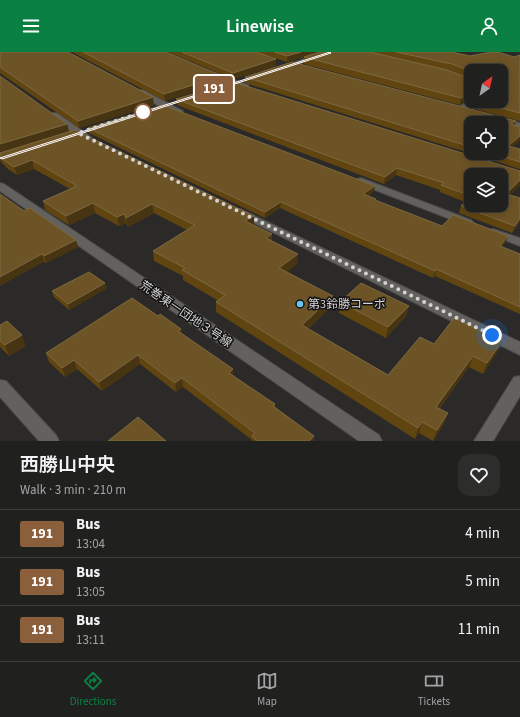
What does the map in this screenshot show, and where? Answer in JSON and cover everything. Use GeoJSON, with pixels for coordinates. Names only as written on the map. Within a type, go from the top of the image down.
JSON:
{"type":"FeatureCollection","features":[{"type":"Feature","properties":{"kind":"street"},"geometry":{"type":"LineString","coordinates":[[273,70],[330,52]]}},
{"type":"Feature","properties":{"kind":"street"},"geometry":{"type":"LineString","coordinates":[[274,61],[307,68]]}},
{"type":"Feature","properties":{"kind":"street"},"geometry":{"type":"LineString","coordinates":[[203,71],[229,84],[255,90]]}},
{"type":"Feature","properties":{"kind":"street"},"geometry":{"type":"LineString","coordinates":[[229,84],[246,79]]}},
{"type":"Feature","properties":{"kind":"street"},"geometry":{"type":"LineString","coordinates":[[130,87],[164,105],[186,114]]}},
{"type":"Feature","properties":{"kind":"street"},"geometry":{"type":"LineString","coordinates":[[150,110],[179,100]]}},
{"type":"Feature","properties":{"kind":"street"},"geometry":{"type":"LineString","coordinates":[[48,111],[74,134],[99,143]]}},
{"type":"Feature","properties":{"kind":"street"},"geometry":{"type":"LineString","coordinates":[[508,122],[520,125]]}},
{"type":"Feature","properties":{"kind":"street"},"geometry":{"type":"LineString","coordinates":[[74,134],[92,128]]}},
{"type":"Feature","properties":{"kind":"street"},"geometry":{"type":"LineString","coordinates":[[349,177],[520,242]]}},
{"type":"Feature","properties":{"kind":"street","name":"荒巻東一団地３号線"},"geometry":{"type":"LineString","coordinates":[[0,186],[372,441]]}},
{"type":"Feature","properties":{"kind":"street"},"geometry":{"type":"LineString","coordinates":[[228,206],[520,349]]}},
{"type":"Feature","properties":{"kind":"street"},"geometry":{"type":"LineString","coordinates":[[482,441],[520,382]]}},
{"type":"Feature","properties":{"kind":"street"},"geometry":{"type":"LineString","coordinates":[[0,386],[50,441]]}},
{"type":"Feature","properties":{"kind":"building"},"geometry":{"type":"Polygon","coordinates":[[[0,52],[68,52],[153,97],[78,121],[0,67],[0,52]]]}},
{"type":"Feature","properties":{"kind":"building"},"geometry":{"type":"Polygon","coordinates":[[[83,52],[166,52],[222,76],[164,94],[83,52]]]}},
{"type":"Feature","properties":{"kind":"building"},"geometry":{"type":"Polygon","coordinates":[[[182,52],[256,52],[276,59],[233,73],[182,52]]]}},
{"type":"Feature","properties":{"kind":"building"},"geometry":{"type":"Polygon","coordinates":[[[274,52],[301,52],[287,56],[274,52]]]}},
{"type":"Feature","properties":{"kind":"building"},"geometry":{"type":"Polygon","coordinates":[[[320,52],[370,52],[447,70],[464,76],[464,96],[461,98],[304,57],[320,52]]]}},
{"type":"Feature","properties":{"kind":"building"},"geometry":{"type":"Polygon","coordinates":[[[396,52],[451,52],[470,56],[498,52],[514,57],[520,55],[520,113],[500,108],[508,108],[508,64],[464,64],[464,68],[452,64],[396,52]]]}},
{"type":"Feature","properties":{"kind":"building"},"geometry":{"type":"Polygon","coordinates":[[[292,62],[497,116],[464,116],[464,145],[245,77],[292,62]]]}},
{"type":"Feature","properties":{"kind":"building"},"geometry":{"type":"Polygon","coordinates":[[[0,76],[67,124],[0,144],[0,76]]]}},
{"type":"Feature","properties":{"kind":"building"},"geometry":{"type":"Polygon","coordinates":[[[233,82],[464,154],[464,160],[485,160],[520,171],[520,180],[508,192],[508,168],[464,168],[464,193],[441,185],[444,183],[397,168],[385,177],[176,99],[233,82]]]}},
{"type":"Feature","properties":{"kind":"building"},"geometry":{"type":"Polygon","coordinates":[[[163,105],[375,186],[363,194],[442,226],[453,215],[508,236],[500,246],[520,254],[520,307],[436,269],[435,271],[281,202],[265,212],[88,128],[163,105]]]}},
{"type":"Feature","properties":{"kind":"building"},"geometry":{"type":"Polygon","coordinates":[[[508,119],[516,121],[511,124],[520,127],[520,136],[508,146],[508,119]]]}},
{"type":"Feature","properties":{"kind":"building"},"geometry":{"type":"Polygon","coordinates":[[[75,130],[254,216],[245,221],[272,234],[266,238],[298,254],[279,268],[333,296],[302,325],[388,375],[420,337],[434,344],[454,318],[502,341],[487,363],[473,356],[436,407],[448,413],[437,430],[422,422],[418,428],[216,302],[225,295],[182,270],[185,268],[153,251],[195,225],[152,204],[126,218],[124,214],[117,217],[93,203],[66,216],[43,201],[77,186],[32,160],[14,167],[5,161],[0,155],[0,153],[75,130]]]}},
{"type":"Feature","properties":{"kind":"building"},"geometry":{"type":"Polygon","coordinates":[[[508,146],[520,149],[520,162],[508,158],[508,146]]]}},
{"type":"Feature","properties":{"kind":"building"},"geometry":{"type":"Polygon","coordinates":[[[0,194],[24,211],[30,208],[76,240],[44,256],[42,254],[0,277],[0,194]]]}},
{"type":"Feature","properties":{"kind":"building"},"geometry":{"type":"Polygon","coordinates":[[[508,195],[520,198],[520,218],[515,226],[477,212],[508,212],[508,195]]]}},
{"type":"Feature","properties":{"kind":"building"},"geometry":{"type":"Polygon","coordinates":[[[89,272],[105,283],[68,304],[52,291],[89,272]]]}},
{"type":"Feature","properties":{"kind":"building"},"geometry":{"type":"Polygon","coordinates":[[[361,283],[409,306],[388,327],[340,302],[361,283]]]}},
{"type":"Feature","properties":{"kind":"building"},"geometry":{"type":"Polygon","coordinates":[[[132,298],[158,316],[160,314],[181,329],[178,331],[233,369],[229,373],[275,404],[273,406],[314,436],[309,441],[257,441],[252,436],[255,433],[182,378],[175,383],[138,355],[99,382],[74,360],[62,368],[46,353],[132,298]]]}},
{"type":"Feature","properties":{"kind":"building"},"geometry":{"type":"Polygon","coordinates":[[[7,321],[22,335],[5,345],[0,341],[0,325],[7,321]]]}},
{"type":"Feature","properties":{"kind":"building"},"geometry":{"type":"Polygon","coordinates":[[[138,417],[166,441],[108,441],[138,417]]]}},
{"type":"Feature","properties":{"kind":"bus line","name":"191"},"geometry":{"type":"LineString","coordinates":[[0,158],[330,52]]}},
{"type":"Feature","properties":{"kind":"place","name":"第3鈴勝コーポ"},"geometry":{"type":"Point","coordinates":[300,304]}},
{"type":"Feature","properties":{"kind":"route"},"geometry":{"type":"LineString","coordinates":[[143,112],[150,110],[78,133],[492,335]]}}]}
